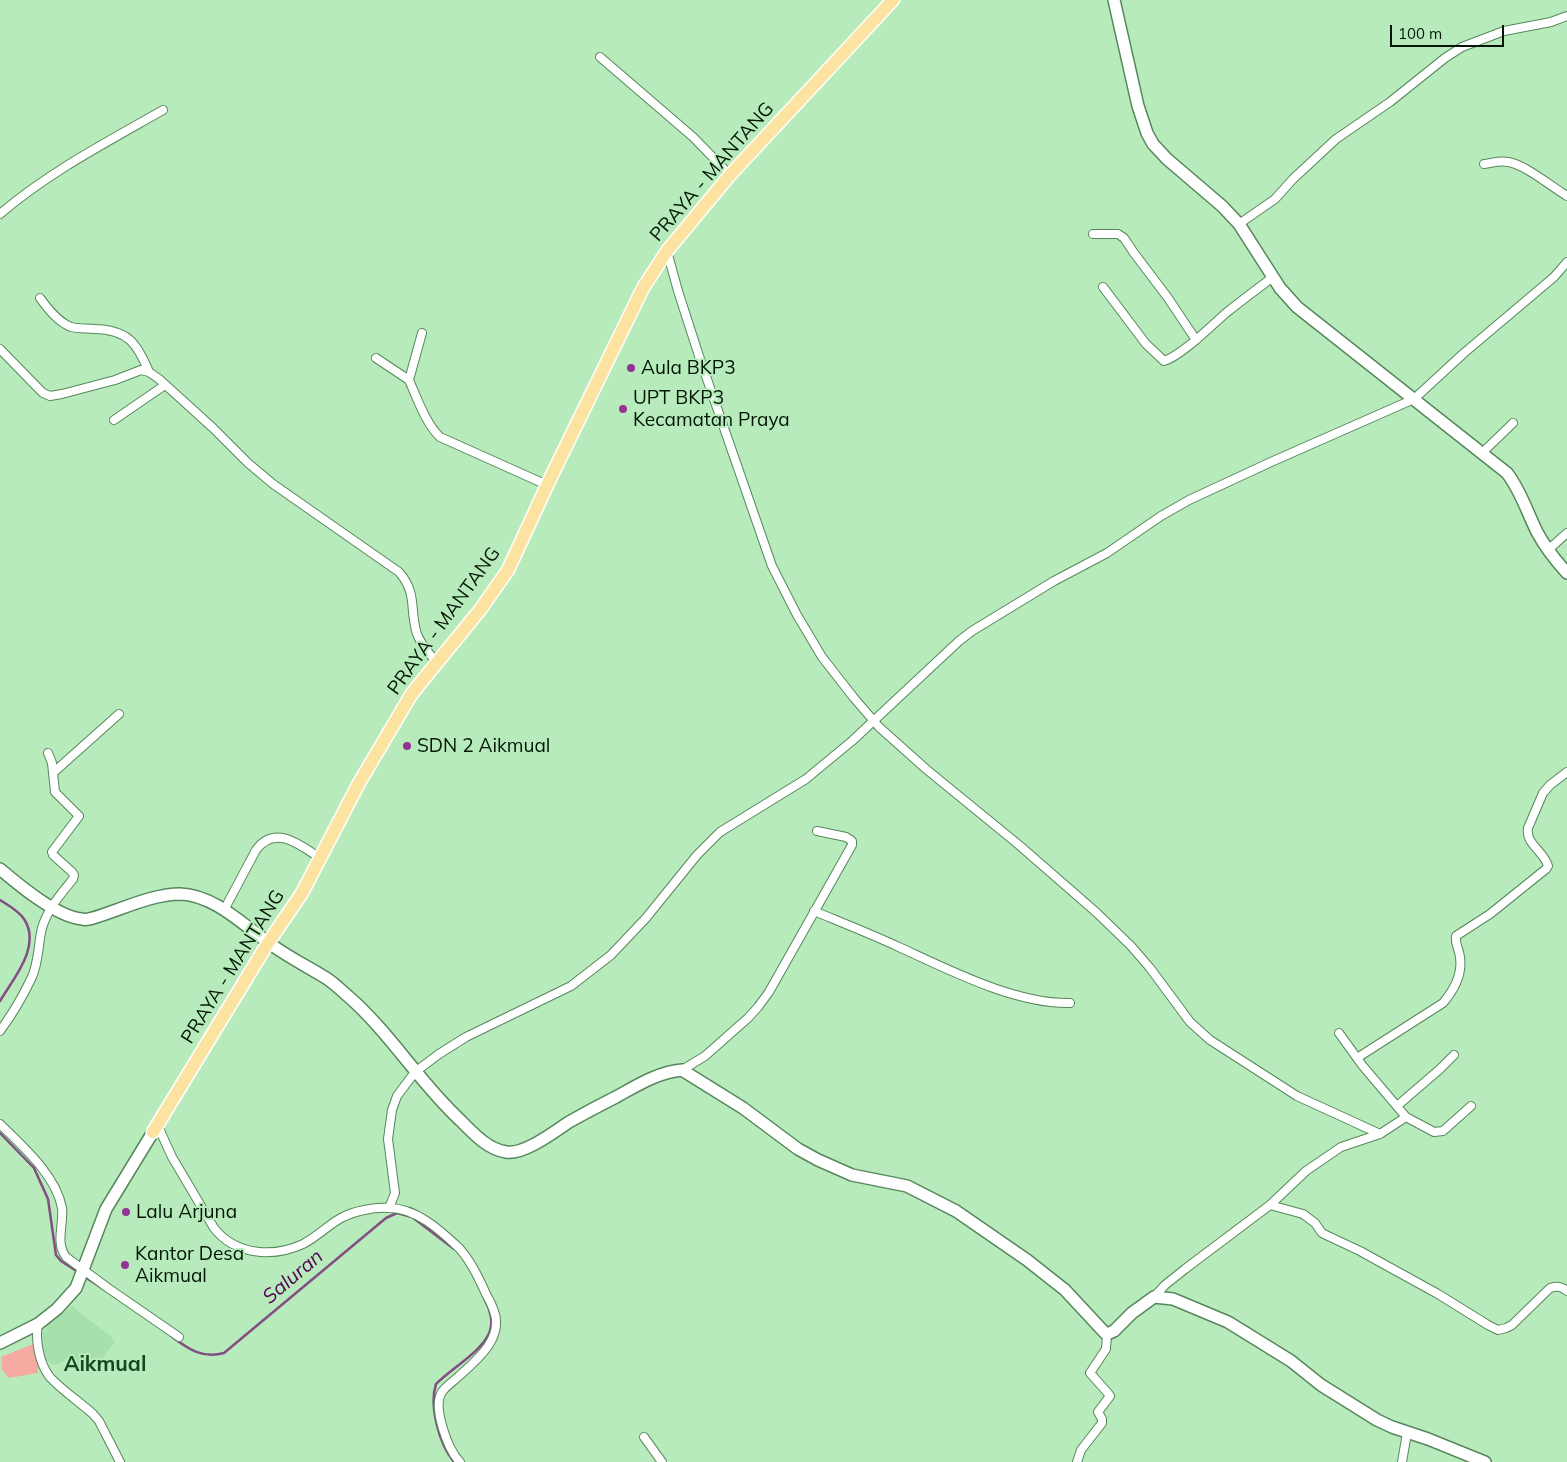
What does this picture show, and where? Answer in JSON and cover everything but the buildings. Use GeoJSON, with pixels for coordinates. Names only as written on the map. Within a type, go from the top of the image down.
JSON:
{"type":"FeatureCollection","features":[{"type":"Feature","properties":{"kind":"main road","name":"PRAYA - MANTANG"},"geometry":{"type":"LineString","coordinates":[[152,1133],[268,943],[302,893],[359,784],[412,695],[480,610],[508,570],[547,485],[643,288],[667,250],[730,175],[893,0]]}},
{"type":"Feature","properties":{"kind":"street"},"geometry":{"type":"LineString","coordinates":[[1115,0],[1138,106],[1147,133],[1153,144],[1167,159],[1222,206],[1239,224],[1273,277],[1287,297],[1297,307],[1507,473],[1520,492],[1538,533],[1548,550],[1567,573]]}},
{"type":"Feature","properties":{"kind":"street"},"geometry":{"type":"LineString","coordinates":[[1239,224],[1275,199],[1293,179],[1336,140],[1413,86],[1445,58],[1462,47],[1504,31],[1551,22],[1567,16]]}},
{"type":"Feature","properties":{"kind":"street"},"geometry":{"type":"LineString","coordinates":[[600,57],[693,137],[730,175]]}},
{"type":"Feature","properties":{"kind":"street"},"geometry":{"type":"LineString","coordinates":[[0,214],[20,197],[87,154],[163,110]]}},
{"type":"Feature","properties":{"kind":"street"},"geometry":{"type":"LineString","coordinates":[[1484,164],[1502,161],[1512,163],[1567,196]]}},
{"type":"Feature","properties":{"kind":"street"},"geometry":{"type":"LineString","coordinates":[[1093,234],[1118,234],[1124,238],[1196,340]]}},
{"type":"Feature","properties":{"kind":"street"},"geometry":{"type":"LineString","coordinates":[[667,250],[678,292],[699,356],[772,566],[797,615],[822,657],[854,698],[873,720],[926,769],[1019,845],[1097,913],[1131,946],[1150,968],[1190,1022],[1210,1040],[1298,1096],[1380,1134]]}},
{"type":"Feature","properties":{"kind":"street"},"geometry":{"type":"LineString","coordinates":[[389,1208],[395,1193],[388,1139],[392,1110],[397,1096],[415,1072],[466,1037],[571,986],[611,955],[646,918],[697,855],[720,832],[806,779],[852,741],[972,631],[1054,581],[1107,553],[1167,512],[1189,500],[1414,399],[1464,353],[1554,277],[1567,262]]}},
{"type":"Feature","properties":{"kind":"street"},"geometry":{"type":"LineString","coordinates":[[1103,287],[1146,344],[1162,361],[1167,361],[1196,340],[1226,313],[1273,277]]}},
{"type":"Feature","properties":{"kind":"street"},"geometry":{"type":"LineString","coordinates":[[40,298],[50,312],[62,322],[71,326],[114,331],[129,338],[143,358],[148,372]]}},
{"type":"Feature","properties":{"kind":"street"},"geometry":{"type":"LineString","coordinates":[[409,380],[422,333]]}},
{"type":"Feature","properties":{"kind":"street"},"geometry":{"type":"LineString","coordinates":[[0,350],[37,388],[50,396],[100,384],[141,370],[148,372],[213,428],[248,463],[274,484],[399,572],[407,581],[411,592],[417,634],[436,663]]}},
{"type":"Feature","properties":{"kind":"street"},"geometry":{"type":"LineString","coordinates":[[376,358],[409,380],[431,426],[440,437],[547,485]]}},
{"type":"Feature","properties":{"kind":"street"},"geometry":{"type":"LineString","coordinates":[[114,420],[164,386]]}},
{"type":"Feature","properties":{"kind":"street"},"geometry":{"type":"LineString","coordinates":[[1482,453],[1513,423]]}},
{"type":"Feature","properties":{"kind":"street"},"geometry":{"type":"LineString","coordinates":[[1548,550],[1567,533]]}},
{"type":"Feature","properties":{"kind":"street"},"geometry":{"type":"LineString","coordinates":[[54,772],[119,714]]}},
{"type":"Feature","properties":{"kind":"street"},"geometry":{"type":"LineString","coordinates":[[0,1031],[32,978],[37,963],[42,929],[52,907],[74,878],[74,875],[53,855],[52,850],[79,816],[55,792],[54,772],[48,753]]}},
{"type":"Feature","properties":{"kind":"street"},"geometry":{"type":"LineString","coordinates":[[1357,1058],[1443,1003],[1453,992],[1458,979],[1460,965],[1455,941],[1456,936],[1490,914],[1547,867],[1547,862],[1531,841],[1527,830],[1543,793],[1567,772]]}},
{"type":"Feature","properties":{"kind":"street"},"geometry":{"type":"LineString","coordinates":[[0,869],[42,902],[68,915],[82,919],[94,918],[163,895],[181,894],[210,901],[268,943],[327,979],[350,998],[384,1033],[442,1104],[484,1142],[507,1152],[520,1151],[645,1081],[682,1070],[711,1051],[748,1018],[769,992],[852,845],[852,841],[846,837],[817,831]]}},
{"type":"Feature","properties":{"kind":"street"},"geometry":{"type":"LineString","coordinates":[[224,910],[256,850],[266,840],[285,838],[320,858]]}},
{"type":"Feature","properties":{"kind":"street"},"geometry":{"type":"LineString","coordinates":[[814,911],[973,980],[1030,999],[1051,1003],[1070,1003]]}},
{"type":"Feature","properties":{"kind":"street"},"geometry":{"type":"LineString","coordinates":[[1339,1033],[1362,1065],[1406,1117],[1439,1133],[1446,1130],[1471,1106]]}},
{"type":"Feature","properties":{"kind":"street"},"geometry":{"type":"LineString","coordinates":[[1397,1106],[1454,1055]]}},
{"type":"Feature","properties":{"kind":"street"},"geometry":{"type":"LineString","coordinates":[[682,1070],[744,1108],[798,1149],[818,1160],[852,1175],[907,1186],[956,1211],[1027,1260],[1065,1290],[1108,1334]]}},
{"type":"Feature","properties":{"kind":"street"},"geometry":{"type":"LineString","coordinates":[[1108,1334],[1154,1297],[1165,1285],[1270,1205],[1306,1171],[1341,1147],[1380,1134],[1406,1117]]}},
{"type":"Feature","properties":{"kind":"street"},"geometry":{"type":"LineString","coordinates":[[0,1124],[44,1171],[56,1189],[62,1209],[60,1245],[63,1252],[83,1270],[179,1336]]}},
{"type":"Feature","properties":{"kind":"street"},"geometry":{"type":"LineString","coordinates":[[152,1133],[172,1157],[214,1228],[221,1237],[232,1245],[249,1251],[273,1252],[303,1244],[346,1216],[373,1209],[389,1208],[408,1211],[426,1221],[459,1249],[467,1258],[495,1312],[494,1336],[488,1347],[443,1390],[440,1397],[440,1418],[450,1449],[460,1462]]}},
{"type":"Feature","properties":{"kind":"street","name":"PRAYA - MANTANG"},"geometry":{"type":"LineString","coordinates":[[0,1342],[38,1324],[76,1288],[106,1209],[152,1133]]}},
{"type":"Feature","properties":{"kind":"street"},"geometry":{"type":"LineString","coordinates":[[1270,1205],[1303,1214],[1315,1223],[1322,1233],[1360,1251],[1498,1330],[1512,1325],[1550,1288],[1556,1286],[1567,1290]]}},
{"type":"Feature","properties":{"kind":"street"},"geometry":{"type":"LineString","coordinates":[[1154,1297],[1173,1299],[1228,1322],[1291,1361],[1321,1386],[1377,1420],[1485,1462]]}},
{"type":"Feature","properties":{"kind":"street"},"geometry":{"type":"LineString","coordinates":[[38,1324],[36,1333],[40,1358],[49,1376],[93,1414],[120,1462]]}},
{"type":"Feature","properties":{"kind":"street"},"geometry":{"type":"LineString","coordinates":[[1077,1462],[1081,1450],[1102,1423],[1098,1412],[1110,1396],[1090,1373],[1106,1349],[1108,1334]]}},
{"type":"Feature","properties":{"kind":"street"},"geometry":{"type":"LineString","coordinates":[[1402,1462],[1407,1433]]}},
{"type":"Feature","properties":{"kind":"street"},"geometry":{"type":"LineString","coordinates":[[644,1437],[662,1462]]}},
{"type":"Feature","properties":{"kind":"shaded area"},"geometry":{"type":"Polygon","coordinates":[[[72,1306],[115,1342],[90,1374],[67,1358],[59,1364],[51,1364],[40,1354],[40,1337],[42,1332],[50,1323],[72,1306]]]}},
{"type":"Feature","properties":{"kind":"shaded area"},"geometry":{"type":"Polygon","coordinates":[[[33,1344],[38,1358],[38,1373],[9,1378],[2,1370],[1,1357],[33,1344]]]}},
{"type":"Feature","properties":{"kind":"waterway","name":"Saluran"},"geometry":{"type":"LineString","coordinates":[[0,900],[22,916],[29,929],[30,940],[24,962],[0,1001]]}},
{"type":"Feature","properties":{"kind":"waterway","name":"Saluran"},"geometry":{"type":"LineString","coordinates":[[0,1133],[34,1168],[48,1199],[56,1255],[61,1261],[78,1272]]}},
{"type":"Feature","properties":{"kind":"waterway","name":"Saluran"},"geometry":{"type":"LineString","coordinates":[[171,1336],[189,1349],[202,1354],[216,1355],[224,1353],[386,1218],[397,1213],[412,1217],[454,1249]]}},
{"type":"Feature","properties":{"kind":"waterway","name":"Saluran"},"geometry":{"type":"LineString","coordinates":[[85,1277],[105,1290]]}},
{"type":"Feature","properties":{"kind":"waterway","name":"Saluran"},"geometry":{"type":"LineString","coordinates":[[454,1462],[444,1445],[437,1425],[434,1393],[436,1384],[477,1350],[489,1334],[491,1318],[483,1296]]}},
{"type":"Feature","properties":{"kind":"place","name":"Aula BKP3"},"geometry":{"type":"Point","coordinates":[631,368]}},
{"type":"Feature","properties":{"kind":"place","name":"UPT BKP3 Kecamatan Praya"},"geometry":{"type":"Point","coordinates":[623,409]}},
{"type":"Feature","properties":{"kind":"place","name":"SDN 2 Aikmual"},"geometry":{"type":"Point","coordinates":[407,746]}},
{"type":"Feature","properties":{"kind":"place","name":"Lalu Arjuna"},"geometry":{"type":"Point","coordinates":[126,1212]}},
{"type":"Feature","properties":{"kind":"place","name":"Kantor Desa Aikmual"},"geometry":{"type":"Point","coordinates":[125,1265]}},
{"type":"Feature","properties":{"kind":"district","name":"Aikmual"},"geometry":{"type":"Point","coordinates":[105,1365]}}]}
